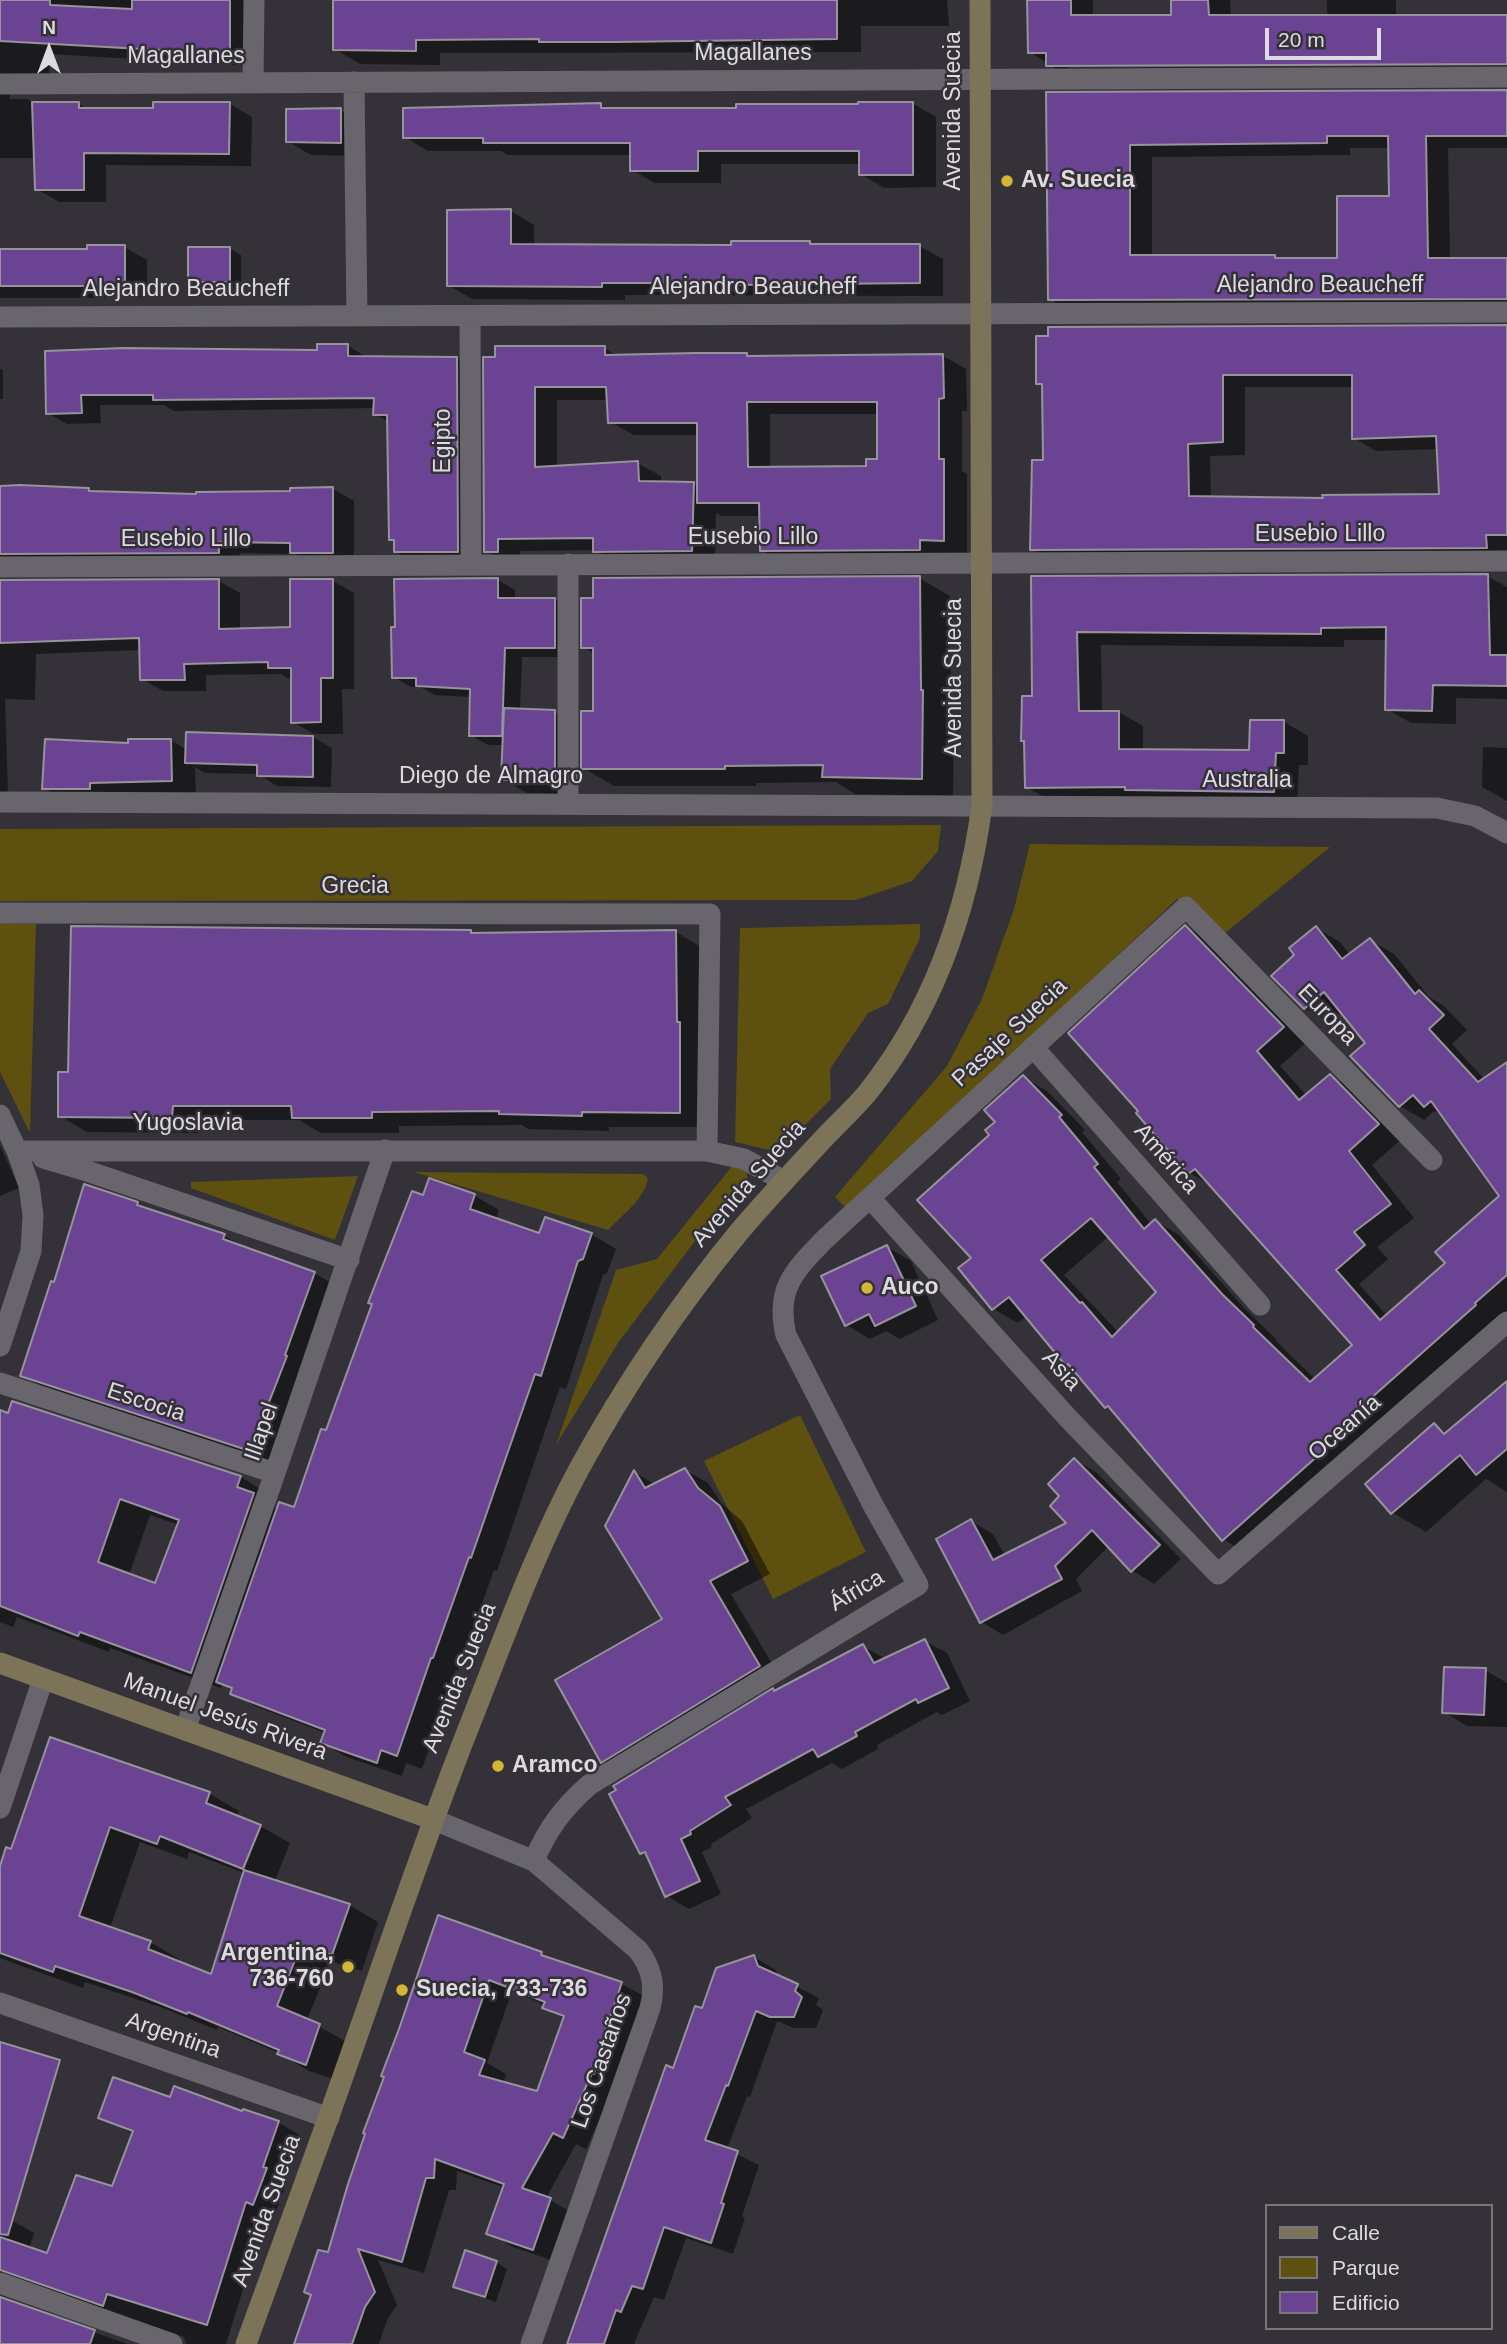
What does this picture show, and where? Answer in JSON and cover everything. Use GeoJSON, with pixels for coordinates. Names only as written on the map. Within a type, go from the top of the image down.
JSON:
{"type":"FeatureCollection","features":[{"type":"Feature","properties":{"kind":"main road","name":"Avenida Suecia"},"geometry":{"type":"LineString","coordinates":[[246,2344],[329,2118],[432,1819],[536,1560],[578,1472],[619,1399],[656,1342],[739,1232],[866,1094],[912,1027],[955,931],[975,854],[982,806],[980,0]]}},
{"type":"Feature","properties":{"kind":"main road","name":"Manuel Jesús Rivera"},"geometry":{"type":"LineString","coordinates":[[0,1663],[432,1819]]}},
{"type":"Feature","properties":{"kind":"street"},"geometry":{"type":"LineString","coordinates":[[253,82],[254,0]]}},
{"type":"Feature","properties":{"kind":"street","name":"Magallanes"},"geometry":{"type":"LineString","coordinates":[[0,84],[1507,77]]}},
{"type":"Feature","properties":{"kind":"street"},"geometry":{"type":"LineString","coordinates":[[354,82],[357,316]]}},
{"type":"Feature","properties":{"kind":"street","name":"Alejandro Beaucheff"},"geometry":{"type":"LineString","coordinates":[[0,317],[1507,312]]}},
{"type":"Feature","properties":{"kind":"street","name":"Egipto"},"geometry":{"type":"LineString","coordinates":[[470,316],[471,565]]}},
{"type":"Feature","properties":{"kind":"street","name":"Eusebio Lillo"},"geometry":{"type":"LineString","coordinates":[[0,567],[1507,561]]}},
{"type":"Feature","properties":{"kind":"street"},"geometry":{"type":"LineString","coordinates":[[568,565],[568,803]]}},
{"type":"Feature","properties":{"kind":"street","name":"Diego de Almagro"},"geometry":{"type":"LineString","coordinates":[[0,802],[982,806]]}},
{"type":"Feature","properties":{"kind":"street","name":"Australia"},"geometry":{"type":"LineString","coordinates":[[982,806],[1437,808],[1475,816],[1507,833]]}},
{"type":"Feature","properties":{"kind":"street","name":"Pasaje Suecia"},"geometry":{"type":"LineString","coordinates":[[870,1198],[1186,907]]}},
{"type":"Feature","properties":{"kind":"street","name":"Europa"},"geometry":{"type":"LineString","coordinates":[[1186,907],[1432,1160]]}},
{"type":"Feature","properties":{"kind":"street","name":"Grecia"},"geometry":{"type":"LineString","coordinates":[[0,913],[710,914],[707,1151]]}},
{"type":"Feature","properties":{"kind":"street","name":"América"},"geometry":{"type":"LineString","coordinates":[[1033,1047],[1260,1305]]}},
{"type":"Feature","properties":{"kind":"street"},"geometry":{"type":"LineString","coordinates":[[0,1115],[18,1151],[29,1185],[32,1205],[31,1251],[0,1346]]}},
{"type":"Feature","properties":{"kind":"street","name":"Illapel"},"geometry":{"type":"LineString","coordinates":[[185,1730],[349,1259],[384,1150]]}},
{"type":"Feature","properties":{"kind":"street"},"geometry":{"type":"LineString","coordinates":[[18,1151],[87,1171],[349,1259]]}},
{"type":"Feature","properties":{"kind":"street","name":"Yugoslavia"},"geometry":{"type":"LineString","coordinates":[[18,1151],[707,1151],[744,1159],[784,1181]]}},
{"type":"Feature","properties":{"kind":"street","name":"Asia"},"geometry":{"type":"LineString","coordinates":[[870,1198],[1067,1417],[1218,1574]]}},
{"type":"Feature","properties":{"kind":"street","name":"África"},"geometry":{"type":"LineString","coordinates":[[534,1860],[542,1840],[555,1820],[589,1785],[918,1584],[873,1505],[786,1335],[782,1316],[783,1297],[789,1279],[800,1264],[870,1198]]}},
{"type":"Feature","properties":{"kind":"street","name":"Oceanía"},"geometry":{"type":"LineString","coordinates":[[1218,1574],[1507,1322]]}},
{"type":"Feature","properties":{"kind":"street","name":"Escocia"},"geometry":{"type":"LineString","coordinates":[[0,1383],[275,1473]]}},
{"type":"Feature","properties":{"kind":"street"},"geometry":{"type":"LineString","coordinates":[[0,1808],[43,1679]]}},
{"type":"Feature","properties":{"kind":"street","name":"Los Castaños"},"geometry":{"type":"LineString","coordinates":[[432,1819],[534,1860],[638,1950],[646,1960],[654,1984],[650,2008],[531,2344]]}},
{"type":"Feature","properties":{"kind":"street","name":"Argentina"},"geometry":{"type":"LineString","coordinates":[[0,2003],[329,2118]]}},
{"type":"Feature","properties":{"kind":"street"},"geometry":{"type":"LineString","coordinates":[[0,2283],[172,2344]]}},
{"type":"Feature","properties":{"kind":"green space"},"geometry":{"type":"Polygon","coordinates":[[[941,825],[938,851],[912,881],[856,900],[0,901],[0,829],[941,825]]]}},
{"type":"Feature","properties":{"kind":"green space"},"geometry":{"type":"Polygon","coordinates":[[[1030,844],[1330,847],[1224,934],[1177,899],[849,1211],[835,1197],[947,1066],[982,999],[1014,909],[1030,844]]]}},
{"type":"Feature","properties":{"kind":"green space"},"geometry":{"type":"Polygon","coordinates":[[[0,923],[36,924],[30,1133],[0,1072],[0,923]]]}},
{"type":"Feature","properties":{"kind":"green space"},"geometry":{"type":"Polygon","coordinates":[[[920,924],[920,938],[888,1004],[868,1013],[830,1069],[831,1099],[778,1152],[735,1142],[740,928],[920,924]]]}},
{"type":"Feature","properties":{"kind":"green space"},"geometry":{"type":"Polygon","coordinates":[[[733,1165],[746,1167],[748,1182],[704,1229],[618,1343],[556,1445],[616,1270],[657,1259],[733,1165]]]}},
{"type":"Feature","properties":{"kind":"green space"},"geometry":{"type":"Polygon","coordinates":[[[414,1172],[643,1174],[648,1178],[638,1200],[608,1230],[414,1172]]]}},
{"type":"Feature","properties":{"kind":"green space"},"geometry":{"type":"Polygon","coordinates":[[[358,1176],[335,1240],[191,1188],[191,1182],[358,1176]]]}},
{"type":"Feature","properties":{"kind":"green space"},"geometry":{"type":"Polygon","coordinates":[[[800,1415],[866,1552],[773,1599],[704,1461],[800,1415]]]}},
{"type":"Feature","properties":{"kind":"building"},"geometry":{"type":"Polygon","coordinates":[[[0,0],[50,0],[50,5],[132,9],[132,0],[230,0],[230,54],[0,41],[0,0]]]}},
{"type":"Feature","properties":{"kind":"building"},"geometry":{"type":"Polygon","coordinates":[[[333,0],[837,0],[837,39],[617,42],[539,42],[539,39],[416,40],[416,51],[333,50],[333,0]]]}},
{"type":"Feature","properties":{"kind":"building"},"geometry":{"type":"Polygon","coordinates":[[[1027,0],[1071,0],[1071,15],[1171,15],[1171,0],[1208,0],[1209,15],[1507,15],[1507,64],[1046,66],[1046,53],[1028,53],[1027,0]]]}},
{"type":"Feature","properties":{"kind":"building"},"geometry":{"type":"Polygon","coordinates":[[[1507,90],[1507,136],[1426,136],[1428,258],[1507,258],[1507,299],[1048,300],[1046,92],[1507,90]],[[1327,136],[1327,143],[1130,145],[1130,255],[1275,255],[1275,258],[1337,258],[1337,196],[1389,196],[1388,136],[1327,136]]]}},
{"type":"Feature","properties":{"kind":"building"},"geometry":{"type":"Polygon","coordinates":[[[32,102],[79,102],[79,108],[153,108],[153,102],[230,102],[229,154],[84,153],[84,190],[35,190],[32,102]]]}},
{"type":"Feature","properties":{"kind":"building"},"geometry":{"type":"Polygon","coordinates":[[[913,102],[913,175],[859,175],[859,151],[698,151],[698,171],[630,171],[630,143],[483,143],[483,138],[403,138],[403,108],[601,103],[601,108],[736,108],[736,104],[913,102]]]}},
{"type":"Feature","properties":{"kind":"building"},"geometry":{"type":"Polygon","coordinates":[[[341,108],[341,143],[286,142],[286,109],[341,108]]]}},
{"type":"Feature","properties":{"kind":"building"},"geometry":{"type":"Polygon","coordinates":[[[511,209],[511,244],[731,245],[731,241],[810,241],[810,244],[920,244],[920,283],[447,286],[447,210],[511,209]]]}},
{"type":"Feature","properties":{"kind":"building"},"geometry":{"type":"Polygon","coordinates":[[[87,245],[125,245],[125,286],[0,286],[0,249],[87,249],[87,245]]]}},
{"type":"Feature","properties":{"kind":"building"},"geometry":{"type":"Polygon","coordinates":[[[188,247],[230,247],[230,282],[188,282],[188,247]]]}},
{"type":"Feature","properties":{"kind":"building"},"geometry":{"type":"Polygon","coordinates":[[[1507,325],[1507,535],[1486,535],[1487,548],[1030,550],[1032,460],[1043,460],[1042,384],[1036,384],[1036,336],[1048,336],[1048,327],[1507,325]],[[1223,375],[1223,442],[1188,444],[1189,496],[1323,498],[1322,495],[1439,494],[1436,436],[1352,439],[1352,375],[1223,375]]]}},
{"type":"Feature","properties":{"kind":"building"},"geometry":{"type":"Polygon","coordinates":[[[317,344],[348,344],[348,356],[457,357],[458,552],[394,552],[394,540],[389,540],[387,415],[373,415],[374,398],[153,400],[153,395],[81,395],[82,413],[46,414],[45,351],[124,348],[317,350],[317,344]]]}},
{"type":"Feature","properties":{"kind":"building"},"geometry":{"type":"Polygon","coordinates":[[[495,346],[605,346],[605,355],[943,354],[944,398],[939,399],[939,459],[944,459],[944,541],[920,540],[920,550],[760,551],[759,503],[697,503],[697,423],[608,423],[606,387],[535,387],[535,467],[638,461],[639,481],[694,482],[692,551],[593,552],[593,538],[498,539],[498,552],[484,552],[483,357],[495,357],[495,346]],[[747,402],[748,467],[866,466],[866,459],[877,459],[877,402],[747,402]]]}},
{"type":"Feature","properties":{"kind":"building"},"geometry":{"type":"Polygon","coordinates":[[[0,486],[89,488],[89,491],[196,494],[333,487],[333,553],[290,553],[290,543],[219,542],[219,553],[0,554],[0,486]]]}},
{"type":"Feature","properties":{"kind":"building"},"geometry":{"type":"Polygon","coordinates":[[[1488,574],[1490,655],[1507,655],[1507,686],[1433,685],[1432,711],[1385,710],[1386,627],[1321,628],[1321,634],[1077,632],[1079,711],[1119,711],[1119,749],[1249,750],[1250,720],[1284,720],[1284,753],[1276,753],[1274,792],[1125,790],[1125,787],[1025,788],[1024,741],[1021,741],[1022,696],[1032,696],[1031,576],[1488,574]]]}},
{"type":"Feature","properties":{"kind":"building"},"geometry":{"type":"Polygon","coordinates":[[[920,576],[922,779],[822,777],[823,765],[725,766],[725,769],[581,769],[581,711],[593,711],[593,648],[581,648],[581,598],[593,598],[593,578],[920,576]]]}},
{"type":"Feature","properties":{"kind":"building"},"geometry":{"type":"Polygon","coordinates":[[[498,578],[498,598],[555,598],[555,648],[505,648],[502,736],[469,736],[470,689],[416,686],[416,678],[392,678],[394,579],[498,578]]]}},
{"type":"Feature","properties":{"kind":"building"},"geometry":{"type":"Polygon","coordinates":[[[219,579],[219,629],[290,627],[290,579],[333,579],[333,678],[321,678],[321,722],[291,723],[291,668],[268,668],[268,662],[184,664],[185,680],[140,680],[139,638],[0,643],[0,580],[219,579]]]}},
{"type":"Feature","properties":{"kind":"building"},"geometry":{"type":"Polygon","coordinates":[[[504,708],[555,710],[555,781],[501,780],[504,708]]]}},
{"type":"Feature","properties":{"kind":"building"},"geometry":{"type":"Polygon","coordinates":[[[186,732],[313,736],[313,777],[257,776],[257,765],[185,763],[186,732]]]}},
{"type":"Feature","properties":{"kind":"building"},"geometry":{"type":"Polygon","coordinates":[[[45,739],[128,743],[128,739],[171,739],[172,781],[90,783],[90,789],[42,789],[45,739]]]}},
{"type":"Feature","properties":{"kind":"building"},"geometry":{"type":"Polygon","coordinates":[[[1185,925],[1284,1027],[1257,1051],[1299,1100],[1330,1074],[1379,1124],[1349,1151],[1391,1204],[1354,1232],[1365,1245],[1336,1270],[1380,1320],[1445,1263],[1435,1252],[1499,1196],[1431,1101],[1424,1107],[1413,1095],[1399,1107],[1350,1056],[1365,1043],[1324,992],[1304,1009],[1271,976],[1294,955],[1289,948],[1316,926],[1342,959],[1370,938],[1415,994],[1419,990],[1444,1015],[1429,1029],[1478,1082],[1507,1062],[1507,1275],[1325,1439],[1330,1445],[1222,1541],[1108,1406],[1105,1408],[1068,1364],[1066,1366],[1009,1297],[992,1310],[958,1268],[971,1258],[917,1200],[989,1135],[985,1130],[995,1122],[984,1110],[1023,1075],[1062,1115],[1059,1117],[1098,1164],[1094,1167],[1144,1229],[1155,1219],[1253,1327],[1310,1382],[1352,1345],[1195,1169],[1188,1174],[1136,1113],[1138,1111],[1068,1033],[1185,925]],[[1091,1218],[1041,1260],[1112,1337],[1156,1292],[1091,1218]]]}},
{"type":"Feature","properties":{"kind":"building"},"geometry":{"type":"Polygon","coordinates":[[[71,926],[471,930],[471,933],[676,930],[680,1113],[582,1112],[582,1116],[499,1114],[499,1111],[372,1112],[372,1118],[292,1118],[291,1106],[173,1106],[172,1118],[58,1117],[58,1072],[68,1072],[71,926]]]}},
{"type":"Feature","properties":{"kind":"building"},"geometry":{"type":"Polygon","coordinates":[[[429,1178],[475,1194],[470,1209],[539,1233],[545,1217],[592,1233],[583,1259],[578,1261],[541,1376],[535,1374],[471,1558],[469,1557],[431,1658],[397,1756],[381,1750],[377,1763],[320,1743],[325,1730],[230,1694],[232,1688],[216,1682],[279,1502],[294,1507],[321,1429],[326,1430],[372,1304],[368,1303],[412,1191],[423,1195],[429,1178]]]}},
{"type":"Feature","properties":{"kind":"building"},"geometry":{"type":"Polygon","coordinates":[[[84,1184],[225,1234],[223,1239],[315,1272],[285,1355],[287,1356],[250,1451],[20,1376],[51,1281],[54,1282],[84,1184]]]}},
{"type":"Feature","properties":{"kind":"building","name":"Auco"},"geometry":{"type":"Polygon","coordinates":[[[887,1245],[916,1306],[875,1326],[869,1314],[845,1326],[821,1276],[887,1245]]]}},
{"type":"Feature","properties":{"kind":"building"},"geometry":{"type":"Polygon","coordinates":[[[1507,1381],[1507,1449],[1476,1475],[1460,1455],[1391,1514],[1365,1484],[1434,1423],[1444,1434],[1507,1381]]]}},
{"type":"Feature","properties":{"kind":"building"},"geometry":{"type":"Polygon","coordinates":[[[12,1401],[241,1476],[237,1487],[254,1493],[191,1673],[80,1632],[78,1636],[0,1606],[0,1410],[8,1413],[12,1401]],[[120,1499],[98,1562],[155,1583],[179,1520],[120,1499]]]}},
{"type":"Feature","properties":{"kind":"building"},"geometry":{"type":"Polygon","coordinates":[[[1074,1458],[1160,1545],[1131,1572],[1092,1530],[1055,1566],[1062,1579],[980,1623],[936,1539],[971,1519],[993,1560],[1066,1523],[1050,1506],[1059,1496],[1048,1484],[1074,1458]]]}},
{"type":"Feature","properties":{"kind":"building"},"geometry":{"type":"Polygon","coordinates":[[[685,1468],[698,1488],[720,1506],[748,1561],[710,1581],[760,1666],[601,1763],[555,1680],[662,1619],[605,1526],[634,1470],[645,1488],[685,1468]]]}},
{"type":"Feature","properties":{"kind":"building"},"geometry":{"type":"Polygon","coordinates":[[[925,1639],[949,1688],[918,1703],[916,1699],[855,1732],[857,1736],[818,1757],[813,1749],[725,1797],[731,1805],[681,1839],[700,1881],[665,1897],[645,1852],[640,1854],[609,1794],[616,1790],[613,1786],[773,1688],[774,1691],[863,1644],[874,1663],[925,1639]]]}},
{"type":"Feature","properties":{"kind":"building"},"geometry":{"type":"Polygon","coordinates":[[[1444,1667],[1486,1668],[1484,1715],[1442,1713],[1444,1667]]]}},
{"type":"Feature","properties":{"kind":"building"},"geometry":{"type":"Polygon","coordinates":[[[50,1737],[210,1792],[206,1803],[261,1825],[243,1869],[160,1836],[157,1844],[110,1827],[79,1916],[151,1941],[148,1949],[211,1974],[244,1870],[350,1904],[332,1955],[301,1945],[277,2006],[320,2024],[306,2065],[277,2054],[279,2050],[188,2012],[187,2014],[55,1966],[53,1972],[0,1953],[0,1866],[6,1847],[11,1849],[50,1737]]]}},
{"type":"Feature","properties":{"kind":"building"},"geometry":{"type":"Polygon","coordinates":[[[438,1915],[542,1952],[541,1955],[622,1982],[594,2074],[592,2073],[563,2138],[553,2133],[522,2188],[551,2198],[533,2250],[486,2234],[504,2184],[435,2159],[434,2178],[426,2178],[402,2262],[358,2249],[375,2292],[365,2307],[352,2344],[294,2344],[311,2295],[304,2292],[318,2250],[328,2252],[365,2134],[363,2133],[384,2077],[381,2076],[438,1915]],[[489,1980],[464,2052],[485,2060],[479,2075],[537,2091],[564,2016],[542,2008],[545,2002],[489,1980]]]}},
{"type":"Feature","properties":{"kind":"building"},"geometry":{"type":"Polygon","coordinates":[[[754,1955],[758,1966],[798,1984],[795,1991],[802,1997],[794,2017],[770,2017],[756,2011],[705,2140],[738,2151],[711,2243],[664,2227],[643,2289],[632,2286],[621,2312],[616,2310],[604,2344],[567,2344],[666,2065],[673,2068],[695,2006],[702,2008],[716,1968],[754,1955]]]}},
{"type":"Feature","properties":{"kind":"building"},"geometry":{"type":"Polygon","coordinates":[[[0,2042],[60,2060],[8,2235],[0,2234],[0,2042]]]}},
{"type":"Feature","properties":{"kind":"building"},"geometry":{"type":"Polygon","coordinates":[[[113,2077],[170,2097],[174,2086],[242,2111],[243,2109],[279,2121],[263,2167],[267,2168],[253,2205],[246,2202],[207,2325],[107,2294],[103,2306],[0,2270],[0,2237],[47,2253],[76,2175],[112,2186],[133,2131],[98,2118],[113,2077]]]}},
{"type":"Feature","properties":{"kind":"building"},"geometry":{"type":"Polygon","coordinates":[[[465,2250],[497,2261],[485,2297],[453,2287],[465,2250]]]}},
{"type":"Feature","properties":{"kind":"building"},"geometry":{"type":"Polygon","coordinates":[[[0,2297],[95,2330],[90,2344],[0,2344],[0,2297]]]}},
{"type":"Feature","properties":{"kind":"place","name":"Av. Suecia"},"geometry":{"type":"Point","coordinates":[1007,181]}},
{"type":"Feature","properties":{"kind":"place","name":"Auco"},"geometry":{"type":"Point","coordinates":[867,1288]}},
{"type":"Feature","properties":{"kind":"place","name":"Aramco"},"geometry":{"type":"Point","coordinates":[498,1766]}},
{"type":"Feature","properties":{"kind":"place","name":"Argentina, 736-760"},"geometry":{"type":"Point","coordinates":[348,1967]}},
{"type":"Feature","properties":{"kind":"place","name":"Suecia, 733-736"},"geometry":{"type":"Point","coordinates":[402,1990]}}]}
